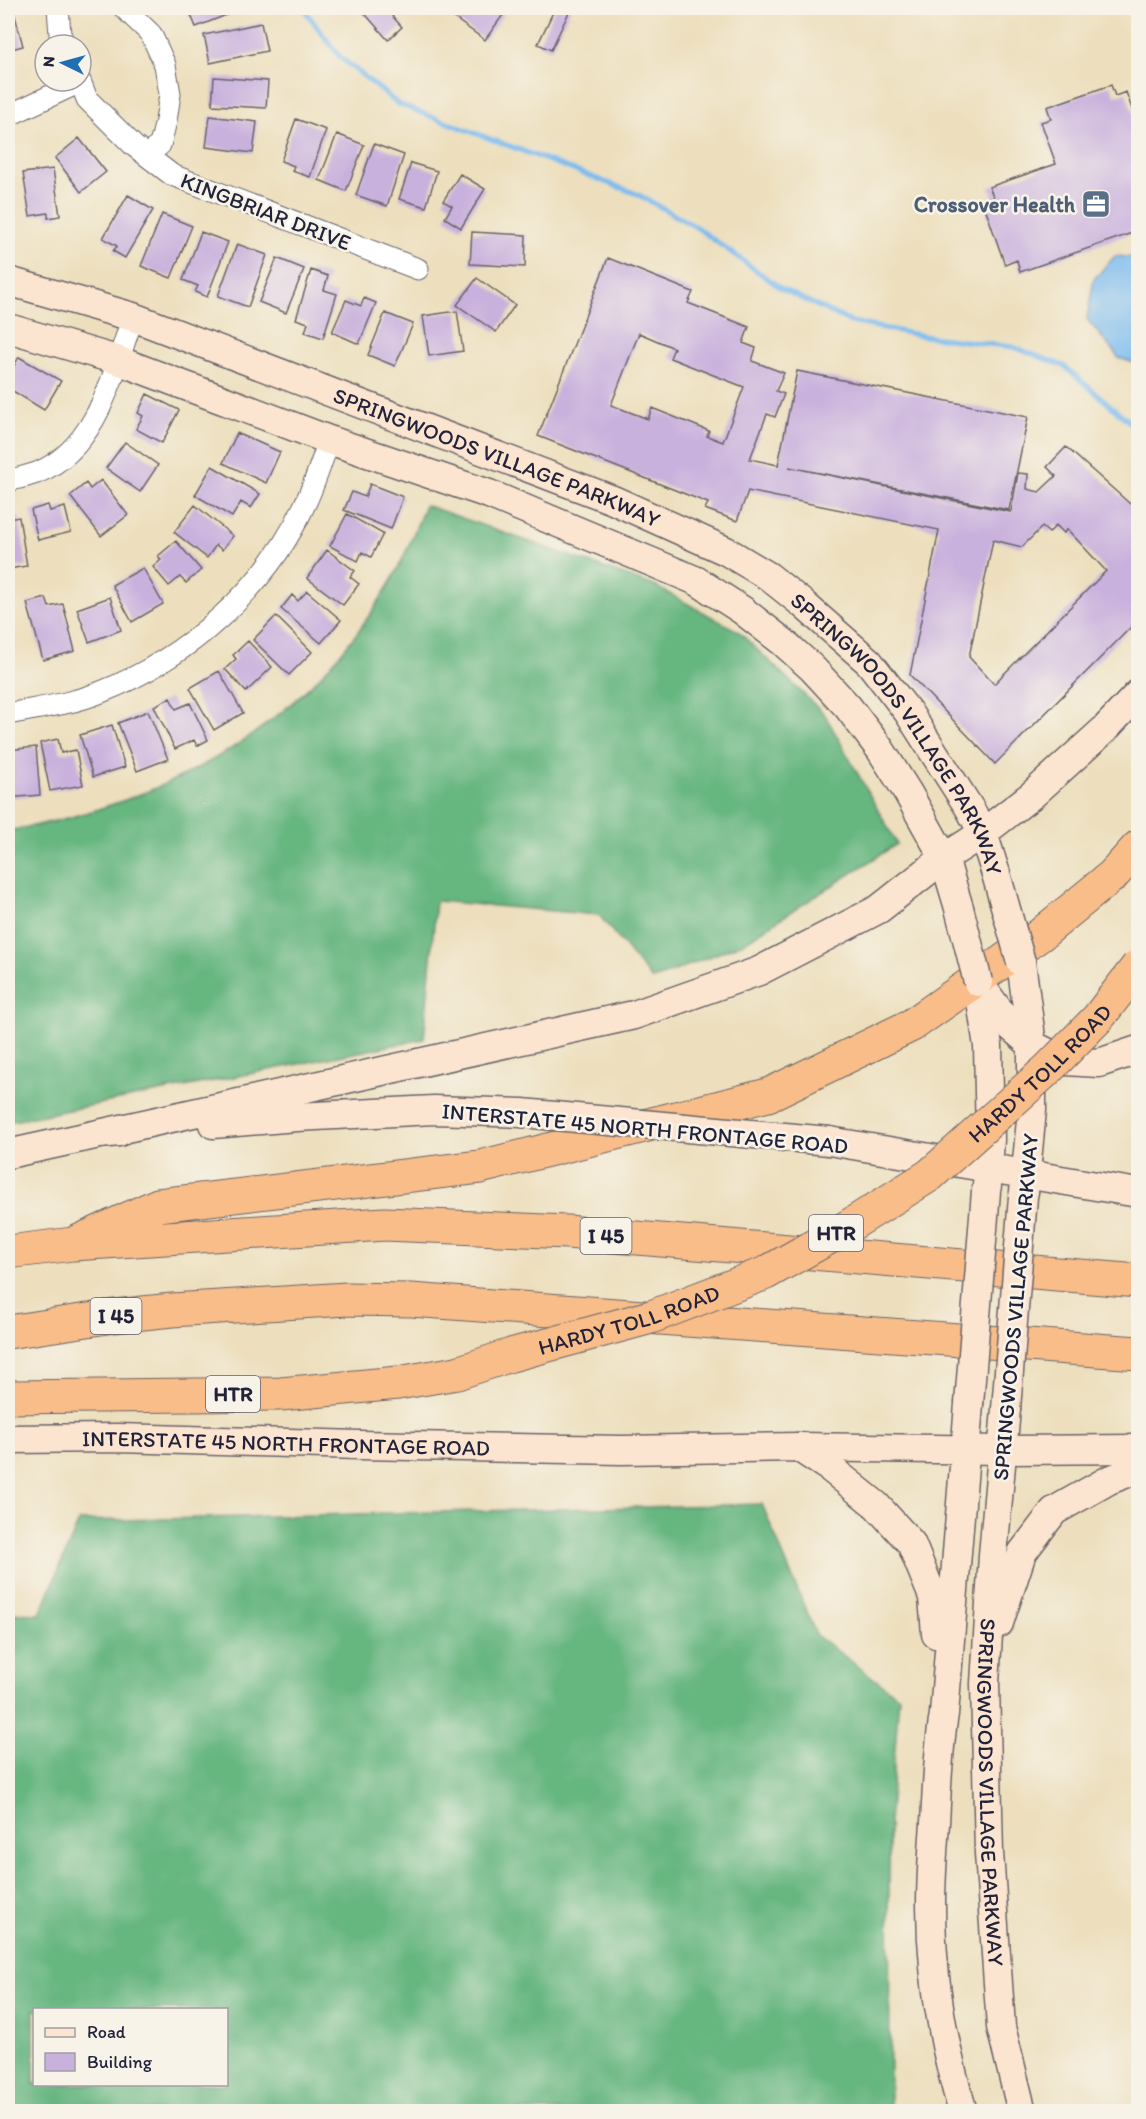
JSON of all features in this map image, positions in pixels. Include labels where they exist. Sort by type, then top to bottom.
[{"type":"highway","points":[[73,1244],[158,1205],[480,1167],[768,1095],[912,1025],[1040,934],[1113,875],[1138,847]]},
{"type":"highway","name":"HARDY TOLL ROAD","points":[[8,1397],[281,1394],[398,1383],[457,1373],[651,1317],[766,1274],[930,1175],[1048,1068],[1098,1018],[1138,966]]},
{"type":"highway","name":"I 45","points":[[8,1252],[73,1244],[385,1224],[567,1232],[1138,1281]]},
{"type":"highway","name":"I 45","points":[[8,1332],[172,1310],[347,1299],[411,1300],[469,1302],[1138,1353]]},
{"type":"main road","name":"SPRINGWOODS VILLAGE PARKWAY","points":[[8,280],[133,317],[238,356],[613,500],[726,551],[768,576],[869,662],[908,712],[970,809],[983,833],[1021,962],[1024,1033],[1032,1110],[986,1662],[989,1853],[1001,2027],[1022,2112]]},
{"type":"main road","name":"SPRINGWOODS VILLAGE PARKWAY","points":[[8,328],[117,360],[329,440],[489,494],[698,581],[742,610],[783,642],[812,668],[848,707],[880,749],[908,793],[944,858],[978,982],[988,1046],[990,1139],[944,1714],[939,1742],[931,1905],[934,1966],[944,2033],[963,2112]]},
{"type":"main road","points":[[489,494],[502,458]]},
{"type":"main road","points":[[742,610],[768,576]]},
{"type":"main road","points":[[99,1134],[634,1014],[759,972],[879,909],[944,858],[983,833],[1032,795],[1104,730],[1138,694]]},
{"type":"main road","points":[[978,982],[1024,1033],[1065,1061],[1099,1063],[1138,1050]]},
{"type":"main road","points":[[1032,1110],[1062,1072],[1085,1062]]},
{"type":"main road","name":"INTERSTATE 45 NORTH FRONTAGE ROAD","points":[[8,1154],[99,1134],[296,1117],[434,1110],[522,1113],[829,1141],[1025,1186],[1138,1194]]},
{"type":"main road","name":"INTERSTATE 45 NORTH FRONTAGE ROAD","points":[[8,1440],[118,1438],[371,1446],[621,1450],[798,1447],[965,1450],[1138,1449]]},
{"type":"main road","points":[[798,1447],[830,1468],[876,1505],[910,1543],[933,1597],[937,1642],[930,1713],[939,1742]]},
{"type":"main road","points":[[986,1662],[1022,1553],[1054,1511],[1109,1480],[1138,1469]]},
{"type":"street","points":[[58,8],[60,33]]},
{"type":"street","points":[[124,8],[151,34],[165,65],[170,94],[160,145],[146,154]]},
{"type":"street","points":[[16,112],[57,93]]},
{"type":"street","name":"KINGBRIAR DRIVE","points":[[85,93],[87,99],[134,146],[172,175],[418,269]]},
{"type":"street","points":[[8,481],[40,471],[70,451],[95,419],[111,382],[133,317]]},
{"type":"street","points":[[8,714],[101,693],[151,668],[211,626],[243,598],[280,548],[305,506],[329,440]]},
{"type":"green space","points":[[425,505],[655,586],[738,631],[825,715],[897,844],[743,943],[652,980],[599,915],[436,901],[424,1039],[8,1122],[8,831],[66,818],[122,801],[175,779],[225,752],[272,720],[315,682],[353,638],[393,578]]},
{"type":"green space","points":[[762,1504],[816,1635],[899,1697],[889,1823],[890,2106],[893,2111],[8,2111],[8,1613],[40,1614],[79,1521]]},
{"type":"water","points":[[1115,256],[1138,258],[1138,364],[1119,358],[1087,319],[1094,279]]},
{"type":"building","points":[[8,8],[13,8],[23,46],[8,50]]},
{"type":"building","points":[[188,8],[244,8],[196,27]]},
{"type":"building","points":[[360,8],[385,8],[402,27],[388,40]]},
{"type":"building","points":[[440,8],[508,8],[485,40]]},
{"type":"building","points":[[555,8],[571,8],[551,50],[538,44]]},
{"type":"building","points":[[261,23],[267,51],[210,63],[204,35]]},
{"type":"building","points":[[214,77],[268,81],[266,108],[212,105]]},
{"type":"building","points":[[1111,85],[1115,96],[1126,92],[1138,126],[1138,231],[1020,272],[1017,260],[1005,265],[983,202],[994,198],[989,187],[1056,164],[1041,122],[1051,119],[1047,107]]},
{"type":"building","points":[[210,116],[257,122],[253,153],[206,147]]},
{"type":"building","points":[[296,119],[326,130],[310,177],[292,171],[294,166],[281,161]]},
{"type":"building","points":[[337,134],[364,145],[346,191],[319,180]]},
{"type":"building","points":[[79,138],[106,172],[81,192],[55,158]]},
{"type":"building","points":[[374,144],[404,155],[387,206],[356,195]]},
{"type":"building","points":[[411,163],[437,171],[426,207],[399,199]]},
{"type":"building","points":[[53,169],[60,216],[48,218],[48,213],[30,216],[23,173]]},
{"type":"building","points":[[460,174],[485,189],[461,228],[445,218],[452,206],[443,201]]},
{"type":"building","points":[[128,195],[153,210],[125,258],[113,251],[117,246],[103,238]]},
{"type":"building","points":[[162,214],[192,226],[171,278],[141,266]]},
{"type":"building","points":[[201,232],[228,242],[207,297],[195,292],[198,286],[183,280]]},
{"type":"building","points":[[472,232],[526,235],[525,267],[470,264]]},
{"type":"building","points":[[237,244],[267,255],[248,307],[218,296]]},
{"type":"building","points":[[277,258],[304,269],[286,313],[259,302]]},
{"type":"building","points":[[608,258],[693,292],[688,303],[749,327],[743,343],[756,348],[752,361],[784,373],[776,391],[784,394],[775,417],[767,414],[750,459],[778,465],[797,371],[1028,417],[1009,510],[789,467],[1011,512],[1018,473],[1028,474],[1027,489],[1039,492],[1056,476],[1047,467],[1066,447],[1138,511],[1138,620],[995,764],[910,675],[939,530],[748,491],[737,521],[705,509],[708,503],[538,436]],"holes":[[[639,333],[674,348],[670,358],[744,387],[723,442],[707,436],[709,431],[652,408],[648,419],[611,405]],[[1056,525],[1064,533],[1067,529],[1106,571],[994,684],[969,657],[993,540],[1022,547],[1042,527],[1049,533]]]},
{"type":"building","points":[[311,270],[328,276],[324,290],[337,294],[323,338],[305,332],[308,323],[296,319]]},
{"type":"building","points":[[477,278],[515,305],[496,332],[457,305]]},
{"type":"building","points":[[364,298],[376,303],[359,344],[332,332],[346,300],[361,306]]},
{"type":"building","points":[[457,311],[463,351],[429,356],[423,316]]},
{"type":"building","points":[[385,313],[413,324],[395,366],[368,355]]},
{"type":"building","points":[[19,357],[61,381],[44,410],[8,388],[8,377]]},
{"type":"building","points":[[147,394],[179,410],[162,443],[136,429],[143,416],[138,413]]},
{"type":"building","points":[[237,433],[280,452],[266,483],[223,463]]},
{"type":"building","points":[[125,442],[158,465],[140,492],[106,468]]},
{"type":"building","points":[[212,466],[260,494],[251,508],[241,502],[232,517],[195,495]]},
{"type":"building","points":[[101,480],[128,515],[101,536],[70,496],[86,483],[90,489]]},
{"type":"building","points":[[370,484],[403,497],[391,529],[344,510],[352,492],[365,497]]},
{"type":"building","points":[[48,505],[50,511],[65,507],[71,532],[38,540],[31,510]]},
{"type":"building","points":[[195,505],[233,536],[222,550],[216,545],[207,558],[174,532]]},
{"type":"building","points":[[347,514],[383,534],[371,557],[362,552],[358,561],[330,546]]},
{"type":"building","points":[[19,517],[27,566],[8,569],[8,519]]},
{"type":"building","points":[[176,541],[201,570],[186,583],[180,577],[169,586],[153,567],[161,560],[158,556]]},
{"type":"building","points":[[327,550],[355,571],[350,577],[359,584],[343,605],[307,578]]},
{"type":"building","points":[[143,568],[163,604],[132,622],[112,585]]},
{"type":"building","points":[[307,591],[341,620],[321,643],[281,609],[292,595],[298,601]]},
{"type":"building","points":[[110,597],[121,630],[89,642],[77,609]]},
{"type":"building","points":[[46,598],[49,607],[63,604],[75,651],[43,660],[27,603]]},
{"type":"building","points":[[276,616],[312,652],[289,675],[253,640]]},
{"type":"building","points":[[248,641],[272,667],[246,692],[225,669],[236,659],[233,655]]},
{"type":"building","points":[[219,671],[243,713],[214,730],[190,688]]},
{"type":"building","points":[[170,698],[176,709],[190,703],[208,740],[197,746],[194,740],[175,749],[154,706]]},
{"type":"building","points":[[148,711],[168,759],[137,771],[118,723]]},
{"type":"building","points":[[112,725],[125,767],[93,777],[80,735]]},
{"type":"building","points":[[58,739],[61,753],[76,750],[83,785],[50,791],[40,743]]},
{"type":"building","points":[[36,747],[40,795],[8,798],[8,750]]},
{"type":"waterway","points":[[303,8],[340,57],[398,104],[637,194],[696,227],[782,289],[851,322],[924,336],[1013,347],[1064,366],[1138,429]]},
{"type":"place","name":"Crossover Health","points":[[1096,204]]}]
